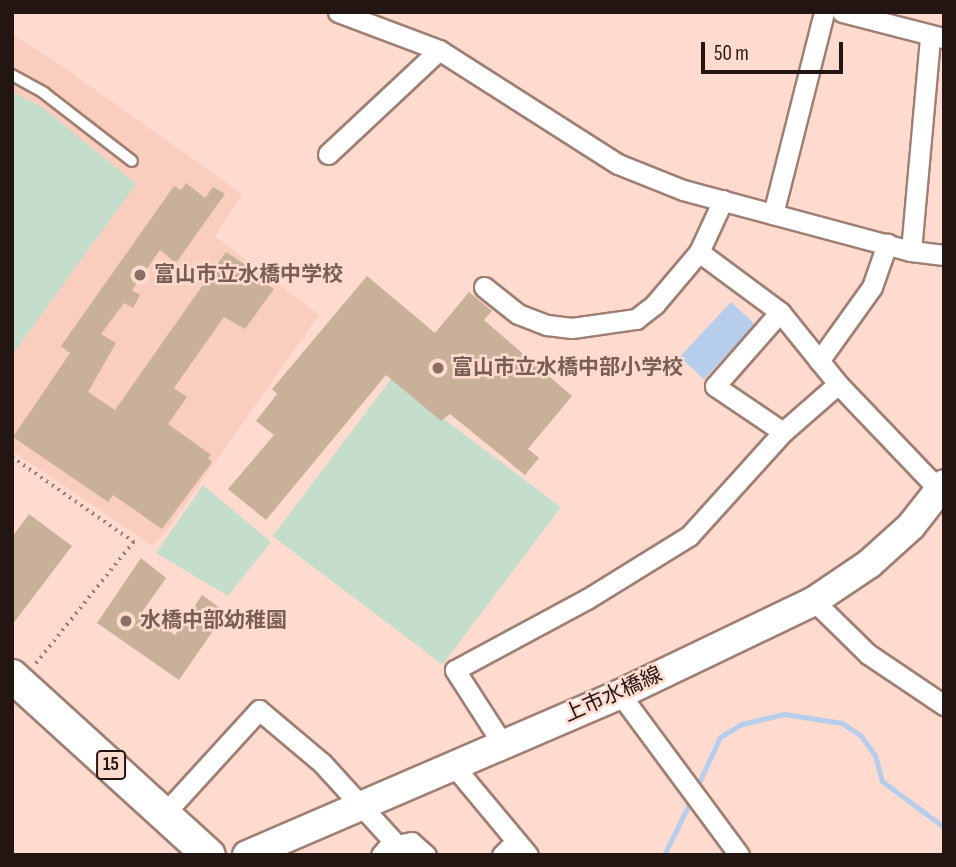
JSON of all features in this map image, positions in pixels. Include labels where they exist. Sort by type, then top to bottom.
[{"type":"main road","name":"上市水橋線","points":[[247,855],[620,694],[814,601],[869,564],[911,526],[942,490]]},
{"type":"main road","name":"15","points":[[16,679],[209,855]]},
{"type":"street","points":[[338,12],[439,50],[618,164],[683,190],[911,251],[944,254]]},
{"type":"street","points":[[773,214],[824,12]]},
{"type":"street","points":[[842,12],[937,37],[911,251]]},
{"type":"street","points":[[328,154],[439,50]]},
{"type":"street","points":[[484,287],[518,314],[547,325],[572,328],[636,319],[654,304],[699,251],[723,200]]},
{"type":"street","points":[[819,361],[872,287],[887,244]]},
{"type":"street","points":[[699,251],[780,312],[838,384],[942,490]]},
{"type":"street","points":[[780,312],[715,386],[783,432]]},
{"type":"street","points":[[502,743],[455,670],[587,599],[689,536],[783,432],[838,384]]},
{"type":"street","points":[[814,601],[868,654],[944,705]]},
{"type":"street","points":[[620,694],[739,855]]},
{"type":"street","points":[[164,814],[258,710],[322,763],[363,807],[389,850],[411,842],[426,855]]},
{"type":"street","points":[[453,765],[522,848],[502,855]]},
{"type":"lane","points":[[12,75],[44,93],[132,161]]},
{"type":"path","points":[[12,457],[134,542],[16,679]]},
{"type":"shaded area","name":"富山市立水橋中学校","points":[[12,35],[53,60],[242,194],[215,236],[319,315],[165,533],[152,545],[12,451]]},
{"type":"green space","points":[[12,92],[42,107],[136,184],[12,355]]},
{"type":"green space","points":[[391,379],[561,507],[443,665],[272,536]]},
{"type":"green space","points":[[203,485],[271,542],[228,596],[156,553]]},
{"type":"water","points":[[731,302],[755,325],[704,379],[680,357]]},
{"type":"building","points":[[186,183],[205,198],[213,187],[225,194],[176,263],[160,250],[132,290],[140,295],[133,308],[124,303],[101,334],[116,343],[88,392],[115,410],[226,252],[256,272],[253,275],[274,289],[245,329],[224,317],[174,388],[187,397],[168,424],[211,455],[208,458],[212,462],[162,529],[113,495],[108,502],[13,437],[70,353],[61,346],[174,186],[181,190]]},
{"type":"building","points":[[367,276],[435,333],[469,292],[492,311],[484,320],[572,396],[528,449],[539,458],[525,475],[450,414],[441,421],[386,375],[266,520],[228,489],[274,435],[256,421],[277,394],[272,389]]},
{"type":"building","points":[[29,514],[72,546],[12,625],[12,537]]},
{"type":"building","points":[[141,558],[166,578],[142,612],[175,635],[202,595],[226,612],[179,680],[97,623]]},
{"type":"waterway","points":[[696,789],[720,737],[742,724],[784,714],[842,723],[861,736],[875,755],[882,781],[944,827]]},
{"type":"waterway","points":[[664,855],[692,798]]},
{"type":"place","name":"富山市立水橋中学校","points":[[140,275]]},
{"type":"place","name":"富山市立水橋中部小学校","points":[[438,368]]},
{"type":"place","name":"水橋中部幼稚園","points":[[126,621]]}]
